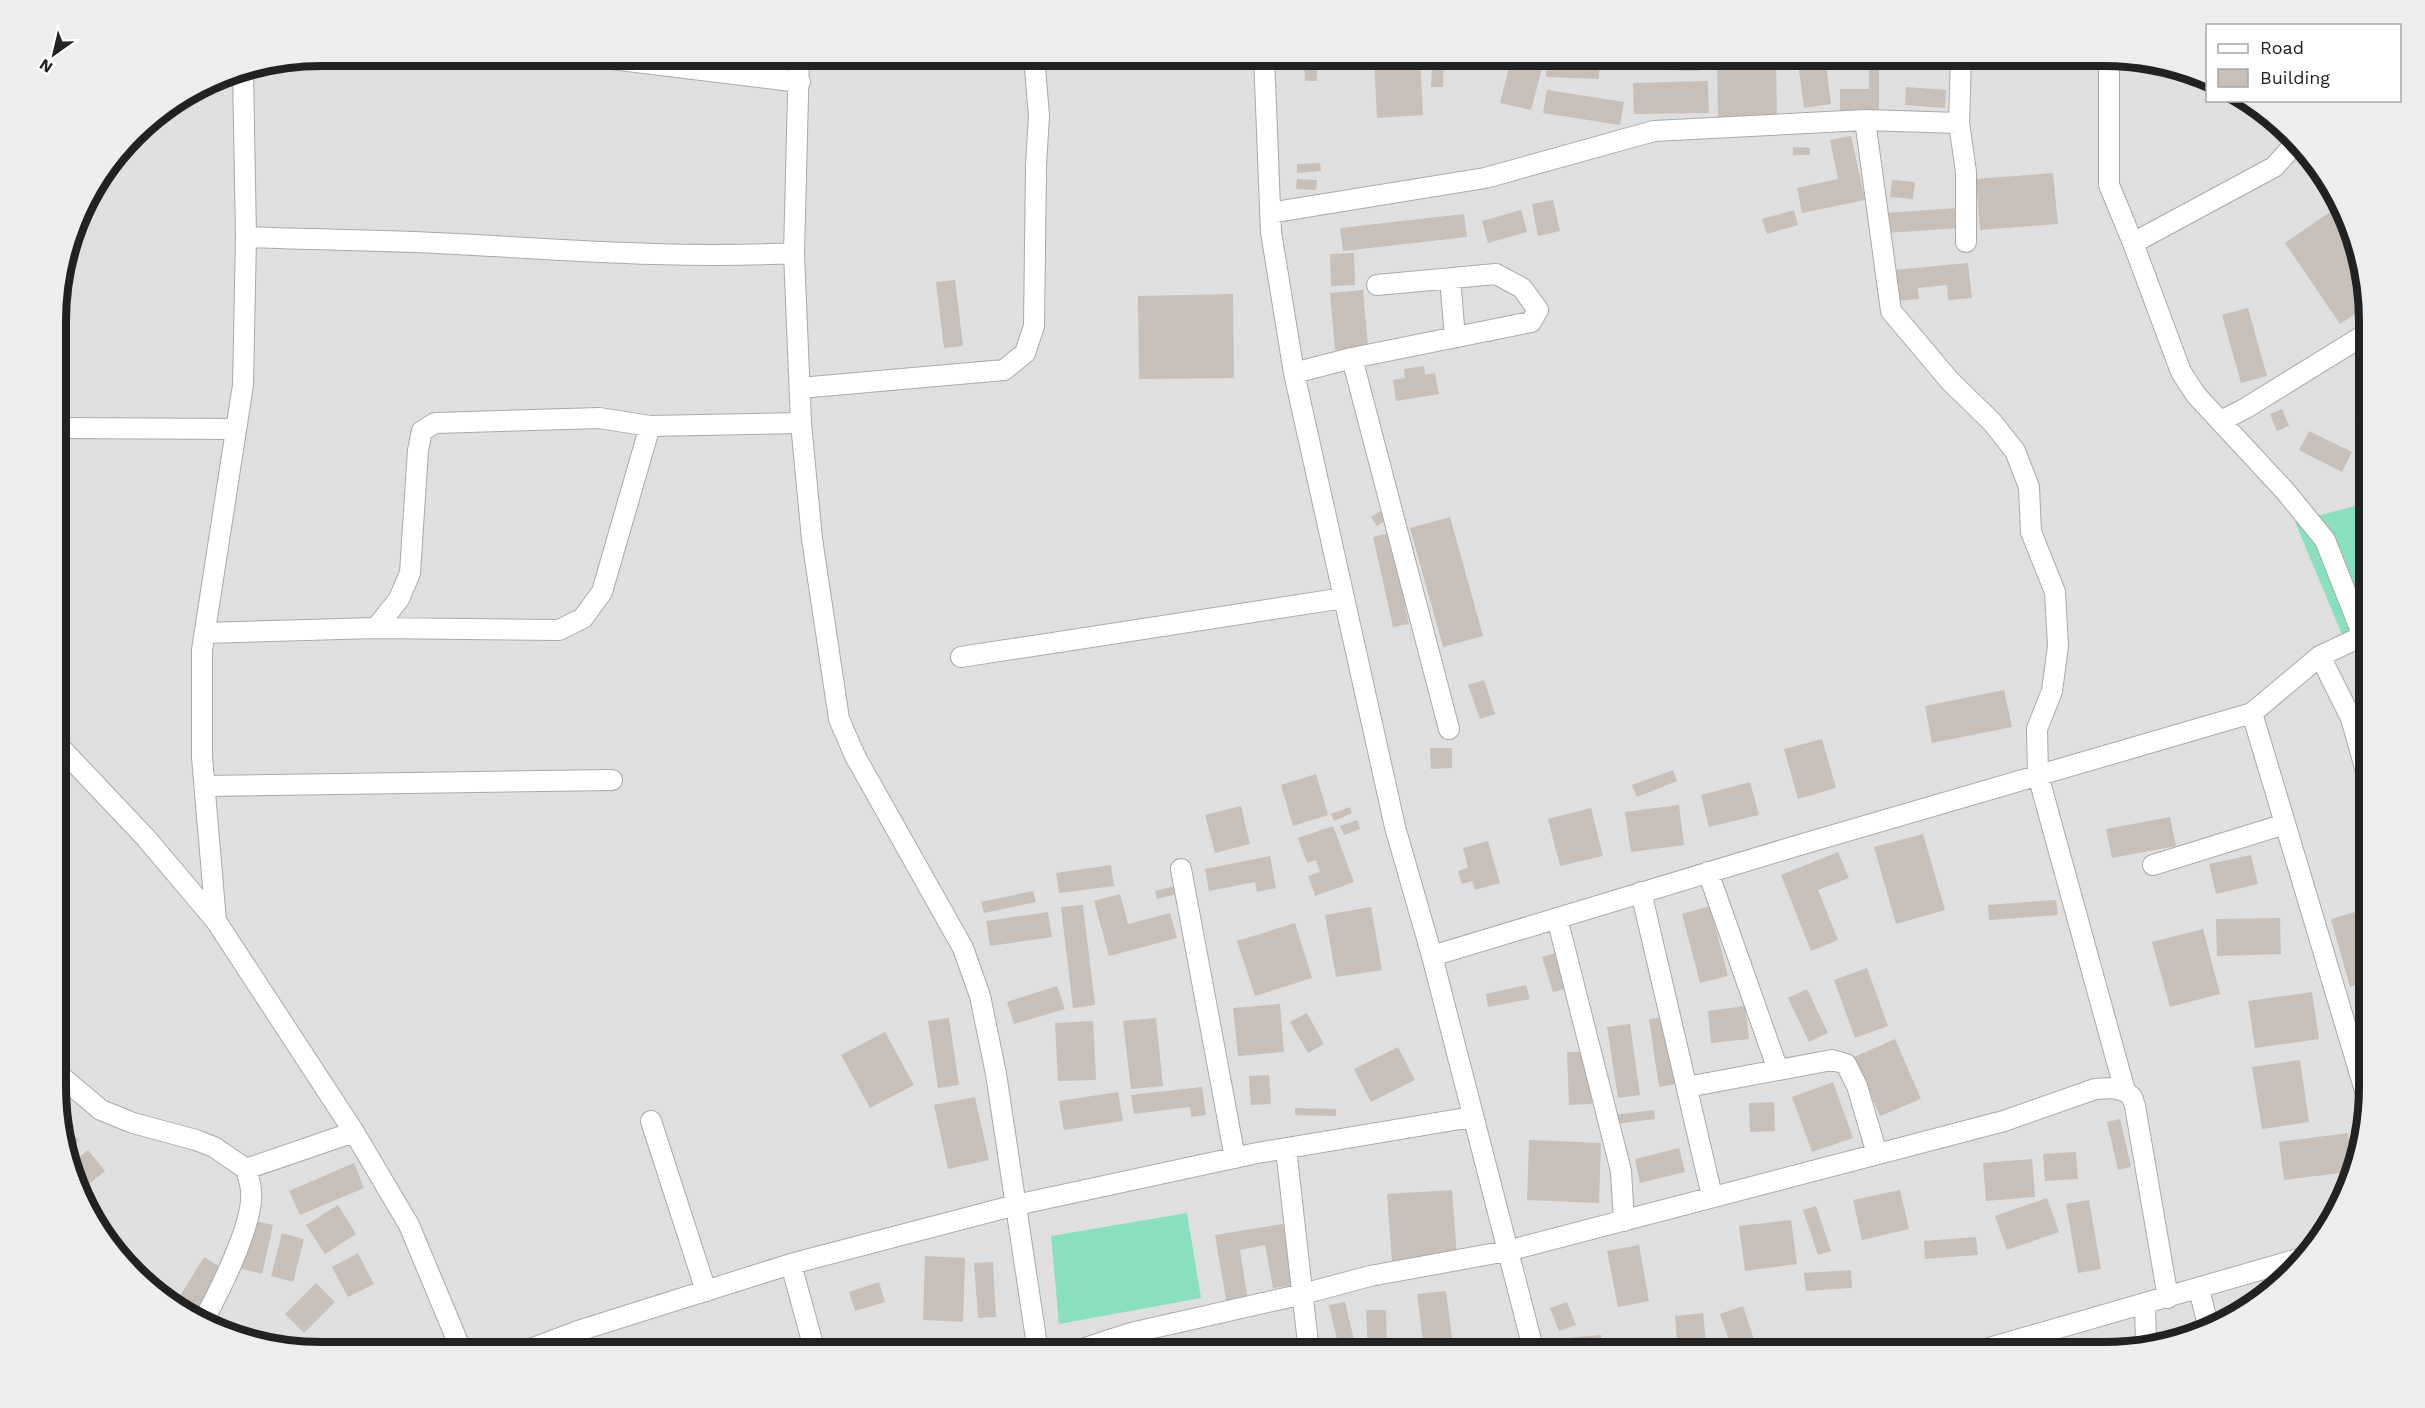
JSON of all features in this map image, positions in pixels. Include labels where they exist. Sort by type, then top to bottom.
[{"type":"street","points":[[669,66],[800,82]]},
{"type":"street","points":[[799,66],[794,253],[801,423],[812,539],[839,719],[855,756],[963,948],[989,1032],[1037,1342]]},
{"type":"street","points":[[800,388],[1004,370],[1025,353],[1034,326],[1035,166],[1039,116],[1035,66]]},
{"type":"street","points":[[1264,66],[1270,213],[1294,373],[1395,827],[1432,956],[1531,1342]]},
{"type":"street","points":[[1961,66],[1959,123],[1966,172],[1966,242]]},
{"type":"street","points":[[2109,66],[2109,185],[2181,372],[2196,395],[2286,492],[2325,540],[2359,618]]},
{"type":"street","points":[[216,921],[207,786],[202,757],[204,633],[243,385],[246,237],[243,79]]},
{"type":"street","points":[[1270,213],[1485,178],[1654,131],[1865,120],[1959,123]]},
{"type":"street","points":[[1865,120],[1891,310],[1950,381],[1992,422],[2015,451],[2029,487],[2031,532],[2055,592],[2058,646],[2052,691],[2037,729],[2038,775],[2125,1091]]},
{"type":"street","points":[[2133,243],[2274,167],[2291,148]]},
{"type":"street","points":[[246,237],[453,244],[624,254],[740,256],[794,253]]},
{"type":"street","points":[[1294,373],[1352,358],[1531,322],[1538,310],[1522,288],[1496,274],[1377,285]]},
{"type":"street","points":[[1450,279],[1455,337]]},
{"type":"street","points":[[2221,421],[2257,402],[2359,338]]},
{"type":"street","points":[[1352,358],[1449,729]]},
{"type":"street","points":[[376,628],[399,598],[410,573],[418,450],[422,431],[435,423],[599,418],[650,426],[801,423]]},
{"type":"street","points":[[204,633],[376,628],[559,630],[583,618],[602,592],[650,426]]},
{"type":"street","points":[[66,428],[237,429]]},
{"type":"street","points":[[961,657],[1344,598]]},
{"type":"street","points":[[1432,956],[1708,872],[2252,713],[2320,656],[2359,637]]},
{"type":"street","points":[[2320,656],[2351,718],[2359,746]]},
{"type":"street","points":[[2252,713],[2359,1071]]},
{"type":"street","points":[[66,754],[138,830],[216,921],[354,1132],[409,1225],[458,1342]]},
{"type":"street","points":[[207,786],[612,780]]},
{"type":"street","points":[[2153,865],[2285,824]]},
{"type":"street","points":[[1181,869],[1235,1158]]},
{"type":"street","points":[[1708,872],[1778,1070]]},
{"type":"street","points":[[1641,892],[1712,1196]]},
{"type":"street","points":[[1557,918],[1621,1171],[1624,1221]]},
{"type":"street","points":[[1687,1087],[1832,1060],[1846,1064],[1857,1086],[1877,1154]]},
{"type":"street","points":[[66,1081],[101,1110],[133,1123],[214,1147],[246,1169],[252,1194],[244,1228],[225,1281],[206,1315]]},
{"type":"street","points":[[1104,1342],[1131,1333],[1303,1294],[1370,1276],[1507,1251],[2004,1121],[2095,1089],[2112,1088],[2125,1091],[2132,1097],[2135,1106],[2169,1298]]},
{"type":"street","points":[[549,1342],[791,1264],[1016,1205],[1235,1158],[1472,1117]]},
{"type":"street","points":[[651,1121],[706,1291]]},
{"type":"street","points":[[246,1169],[354,1132]]},
{"type":"street","points":[[1286,1149],[1308,1342]]},
{"type":"street","points":[[2010,1342],[2289,1262]]},
{"type":"street","points":[[791,1264],[812,1342]]},
{"type":"street","points":[[2199,1289],[2207,1320]]},
{"type":"street","points":[[2145,1304],[2146,1338]]},
{"type":"shaded area","points":[[321,66],[2104,66],[2137,68],[2170,75],[2206,87],[2206,102],[2234,102],[2272,129],[2296,153],[2316,179],[2340,224],[2357,288],[2359,321],[2359,1087],[2354,1137],[2333,1200],[2316,1229],[2296,1255],[2272,1279],[2246,1299],[2217,1316],[2170,1333],[2137,1340],[2104,1342],[321,1342],[271,1337],[208,1316],[179,1299],[153,1279],[129,1255],[109,1229],[85,1184],[68,1120],[66,1087],[66,321],[68,288],[75,255],[92,208],[109,179],[129,153],[153,129],[179,109],[208,92],[255,75],[288,68]]},
{"type":"green space","points":[[2359,505],[2359,631],[2343,637],[2295,522]]},
{"type":"green space","points":[[1187,1213],[1201,1298],[1059,1324],[1051,1236]]},
{"type":"building","points":[[1304,66],[1317,66],[1317,81],[1305,81]]},
{"type":"building","points":[[1374,66],[1420,66],[1423,115],[1377,118]]},
{"type":"building","points":[[1444,66],[1443,87],[1431,87],[1432,67]]},
{"type":"building","points":[[1509,66],[1542,68],[1531,110],[1500,103]]},
{"type":"building","points":[[1546,66],[1600,66],[1599,79],[1546,77]]},
{"type":"building","points":[[1623,66],[1699,66],[1699,71],[1623,69]]},
{"type":"building","points":[[1717,66],[1776,66],[1777,120],[1718,121]]},
{"type":"building","points":[[1798,66],[1826,66],[1831,104],[1804,108]]},
{"type":"building","points":[[1869,66],[1879,66],[1879,111],[1840,111],[1840,89],[1869,89]]},
{"type":"building","points":[[1708,81],[1709,113],[1634,114],[1633,83]]},
{"type":"building","points":[[1906,87],[1946,90],[1945,108],[1905,105]]},
{"type":"building","points":[[1547,90],[1624,102],[1620,125],[1543,113]]},
{"type":"building","points":[[1851,136],[1865,200],[1802,213],[1797,188],[1838,179],[1830,140]]},
{"type":"building","points":[[1793,147],[1810,148],[1810,155],[1793,155]]},
{"type":"building","points":[[1320,163],[1321,171],[1297,173],[1297,164]]},
{"type":"building","points":[[2053,173],[2058,224],[1980,230],[1976,179]]},
{"type":"building","points":[[1297,179],[1317,180],[1316,190],[1296,189]]},
{"type":"building","points":[[1892,180],[1915,182],[1913,199],[1890,197]]},
{"type":"building","points":[[1553,200],[1560,231],[1538,236],[1532,204]]},
{"type":"building","points":[[1959,208],[1961,228],[1885,233],[1883,213]]},
{"type":"building","points":[[2334,209],[2354,271],[2358,312],[2340,324],[2285,243]]},
{"type":"building","points":[[1521,210],[1527,232],[1488,243],[1482,221]]},
{"type":"building","points":[[1794,210],[1798,225],[1767,234],[1762,219]]},
{"type":"building","points":[[1464,214],[1467,237],[1343,251],[1340,228]]},
{"type":"building","points":[[1354,253],[1355,285],[1331,286],[1330,254]]},
{"type":"building","points":[[1968,263],[1972,298],[1948,300],[1947,285],[1918,288],[1919,299],[1896,301],[1893,270]]},
{"type":"building","points":[[955,280],[963,346],[944,348],[936,282]]},
{"type":"building","points":[[1363,290],[1368,347],[1335,350],[1330,293]]},
{"type":"building","points":[[1233,294],[1234,378],[1139,379],[1138,296]]},
{"type":"building","points":[[2248,308],[2267,376],[2241,383],[2222,315]]},
{"type":"building","points":[[1424,366],[1425,375],[1435,373],[1439,394],[1396,401],[1393,380],[1405,378],[1404,369]]},
{"type":"building","points":[[2282,409],[2289,426],[2277,431],[2270,414]]},
{"type":"building","points":[[2359,419],[2359,430],[2354,422]]},
{"type":"building","points":[[2309,431],[2352,452],[2342,472],[2299,450]]},
{"type":"building","points":[[1385,508],[1390,517],[1377,526],[1371,517]]},
{"type":"building","points":[[1450,517],[1483,636],[1443,647],[1410,528]]},
{"type":"building","points":[[1389,533],[1409,624],[1393,627],[1373,537]]},
{"type":"building","points":[[1484,680],[1495,714],[1480,719],[1468,685]]},
{"type":"building","points":[[2004,690],[2012,727],[1932,743],[1925,706]]},
{"type":"building","points":[[1822,739],[1836,788],[1798,799],[1784,749]]},
{"type":"building","points":[[1430,748],[1452,748],[1452,768],[1431,769]]},
{"type":"building","points":[[1673,770],[1677,781],[1637,797],[1632,785]]},
{"type":"building","points":[[1316,774],[1328,815],[1293,826],[1281,785]]},
{"type":"building","points":[[1750,782],[1759,815],[1709,827],[1701,795]]},
{"type":"building","points":[[1679,805],[1684,845],[1631,852],[1625,812]]},
{"type":"building","points":[[1241,806],[1250,844],[1215,853],[1205,815]]},
{"type":"building","points":[[1350,807],[1352,813],[1334,821],[1331,814]]},
{"type":"building","points":[[1591,808],[1603,856],[1560,866],[1548,819]]},
{"type":"building","points":[[2170,817],[2176,846],[2112,858],[2106,829]]},
{"type":"building","points":[[1357,820],[1360,829],[1344,835],[1340,826]]},
{"type":"building","points":[[1333,826],[1354,882],[1315,896],[1308,876],[1320,872],[1316,860],[1307,863],[1298,838]]},
{"type":"building","points":[[1923,834],[1945,910],[1896,924],[1874,847]]},
{"type":"building","points":[[1488,841],[1500,883],[1475,890],[1472,881],[1462,884],[1458,871],[1468,868],[1463,848]]},
{"type":"building","points":[[1838,852],[1849,878],[1818,890],[1838,940],[1811,951],[1781,875]]},
{"type":"building","points":[[2251,855],[2258,884],[2216,894],[2209,864]]},
{"type":"building","points":[[1270,856],[1276,888],[1257,892],[1255,882],[1209,891],[1205,869]]},
{"type":"building","points":[[1111,865],[1114,886],[1059,893],[1056,873]]},
{"type":"building","points":[[1175,886],[1177,894],[1157,899],[1155,891]]},
{"type":"building","points":[[1033,891],[1036,902],[984,913],[981,902]]},
{"type":"building","points":[[1120,894],[1128,924],[1170,913],[1177,938],[1109,956],[1094,901]]},
{"type":"building","points":[[2056,900],[2058,915],[1989,920],[1988,905]]},
{"type":"building","points":[[1083,905],[1095,1005],[1073,1008],[1061,907]]},
{"type":"building","points":[[1710,906],[1728,976],[1700,983],[1682,914]]},
{"type":"building","points":[[1371,907],[1382,970],[1336,977],[1325,915]]},
{"type":"building","points":[[2359,911],[2359,985],[2350,987],[2331,919]]},
{"type":"building","points":[[1048,912],[1052,937],[990,946],[986,921]]},
{"type":"building","points":[[2280,918],[2281,954],[2217,956],[2216,919]]},
{"type":"building","points":[[1295,923],[1312,978],[1255,996],[1237,941]]},
{"type":"building","points":[[2203,929],[2220,994],[2170,1007],[2152,942]]},
{"type":"building","points":[[1561,951],[1572,987],[1553,992],[1542,957]]},
{"type":"building","points":[[1867,968],[1888,1026],[1855,1038],[1834,980]]},
{"type":"building","points":[[1526,985],[1530,999],[1488,1007],[1486,994]]},
{"type":"building","points":[[1057,986],[1065,1009],[1014,1024],[1007,1002]]},
{"type":"building","points":[[1807,989],[1828,1033],[1809,1042],[1788,998]]},
{"type":"building","points":[[2312,992],[2319,1039],[2255,1048],[2248,1001]]},
{"type":"building","points":[[1280,1004],[1284,1052],[1238,1056],[1233,1008]]},
{"type":"building","points":[[1745,1006],[1749,1039],[1711,1043],[1708,1011]]},
{"type":"building","points":[[1307,1013],[1324,1044],[1308,1053],[1290,1022]]},
{"type":"building","points":[[1666,1017],[1676,1084],[1659,1087],[1649,1019]]},
{"type":"building","points":[[949,1018],[959,1085],[938,1088],[928,1021]]},
{"type":"building","points":[[1156,1018],[1163,1086],[1131,1089],[1123,1021]]},
{"type":"building","points":[[1093,1021],[1096,1080],[1058,1081],[1055,1023]]},
{"type":"building","points":[[1630,1024],[1640,1095],[1618,1098],[1607,1027]]},
{"type":"building","points":[[885,1032],[914,1085],[870,1108],[841,1055]]},
{"type":"building","points":[[1895,1039],[1921,1099],[1880,1116],[1854,1057]]},
{"type":"building","points":[[1398,1047],[1415,1080],[1371,1102],[1354,1069]]},
{"type":"building","points":[[1567,1052],[1590,1052],[1592,1104],[1569,1105]]},
{"type":"building","points":[[2300,1060],[2309,1122],[2262,1129],[2252,1067]]},
{"type":"building","points":[[1269,1075],[1271,1104],[1251,1105],[1249,1076]]},
{"type":"building","points":[[1833,1082],[1853,1138],[1812,1152],[1792,1097]]},
{"type":"building","points":[[1202,1087],[1206,1115],[1191,1117],[1190,1107],[1134,1114],[1131,1095]]},
{"type":"building","points":[[1118,1092],[1123,1121],[1064,1130],[1059,1101]]},
{"type":"building","points":[[975,1097],[989,1160],[948,1169],[934,1105]]},
{"type":"building","points":[[1774,1102],[1775,1131],[1750,1132],[1749,1103]]},
{"type":"building","points":[[1295,1108],[1336,1109],[1336,1116],[1295,1115]]},
{"type":"building","points":[[1654,1110],[1655,1119],[1615,1124],[1614,1115]]},
{"type":"building","points":[[2120,1119],[2131,1167],[2118,1170],[2107,1122]]},
{"type":"building","points":[[70,1132],[79,1140],[73,1146]]},
{"type":"building","points":[[2348,1133],[2351,1151],[2344,1173],[2284,1180],[2279,1142]]},
{"type":"building","points":[[1529,1140],[1601,1143],[1599,1203],[1527,1200]]},
{"type":"building","points":[[1679,1148],[1685,1172],[1640,1183],[1635,1159]]},
{"type":"building","points":[[88,1150],[105,1171],[86,1186],[77,1159]]},
{"type":"building","points":[[2076,1152],[2078,1179],[2045,1181],[2043,1154]]},
{"type":"building","points":[[2032,1159],[2035,1197],[1986,1201],[1983,1163]]},
{"type":"building","points":[[354,1163],[364,1188],[300,1215],[289,1191]]},
{"type":"building","points":[[1452,1190],[1457,1258],[1392,1262],[1387,1194]]},
{"type":"building","points":[[1900,1190],[1909,1229],[1862,1240],[1853,1200]]},
{"type":"building","points":[[2047,1198],[2059,1232],[2007,1250],[1995,1216]]},
{"type":"building","points":[[2089,1200],[2101,1269],[2078,1273],[2066,1204]]},
{"type":"building","points":[[338,1205],[356,1234],[325,1254],[306,1225]]},
{"type":"building","points":[[1816,1206],[1831,1251],[1818,1255],[1803,1210]]},
{"type":"building","points":[[250,1220],[273,1225],[262,1274],[239,1268]]},
{"type":"building","points":[[1791,1220],[1797,1264],[1745,1271],[1739,1226]]},
{"type":"building","points":[[1283,1224],[1294,1285],[1273,1288],[1265,1245],[1240,1250],[1248,1301],[1227,1305],[1215,1235]]},
{"type":"building","points":[[282,1233],[304,1239],[293,1282],[271,1276]]},
{"type":"building","points":[[1976,1237],[1978,1255],[1925,1259],[1924,1241]]},
{"type":"building","points":[[1639,1245],[1649,1301],[1618,1307],[1607,1251]]},
{"type":"building","points":[[358,1253],[374,1284],[348,1297],[332,1267]]},
{"type":"building","points":[[925,1256],[965,1258],[963,1322],[923,1320]]},
{"type":"building","points":[[204,1257],[222,1268],[196,1309],[178,1299]]},
{"type":"building","points":[[993,1262],[996,1317],[978,1318],[974,1263]]},
{"type":"building","points":[[1851,1270],[1852,1288],[1806,1291],[1804,1273]]},
{"type":"building","points":[[879,1282],[885,1302],[855,1311],[849,1292]]},
{"type":"building","points":[[316,1283],[335,1302],[304,1333],[285,1314]]},
{"type":"building","points":[[1446,1291],[1452,1342],[1423,1342],[1417,1294]]},
{"type":"building","points":[[1345,1302],[1355,1342],[1338,1342],[1329,1305]]},
{"type":"building","points":[[1567,1302],[1576,1325],[1559,1331],[1550,1308]]},
{"type":"building","points":[[1743,1306],[1755,1342],[1730,1342],[1720,1314]]},
{"type":"building","points":[[1366,1310],[1386,1310],[1387,1342],[1368,1342]]},
{"type":"building","points":[[1703,1313],[1706,1342],[1677,1342],[1675,1316]]},
{"type":"building","points":[[1601,1335],[1602,1342],[1566,1342],[1566,1338]]}]
